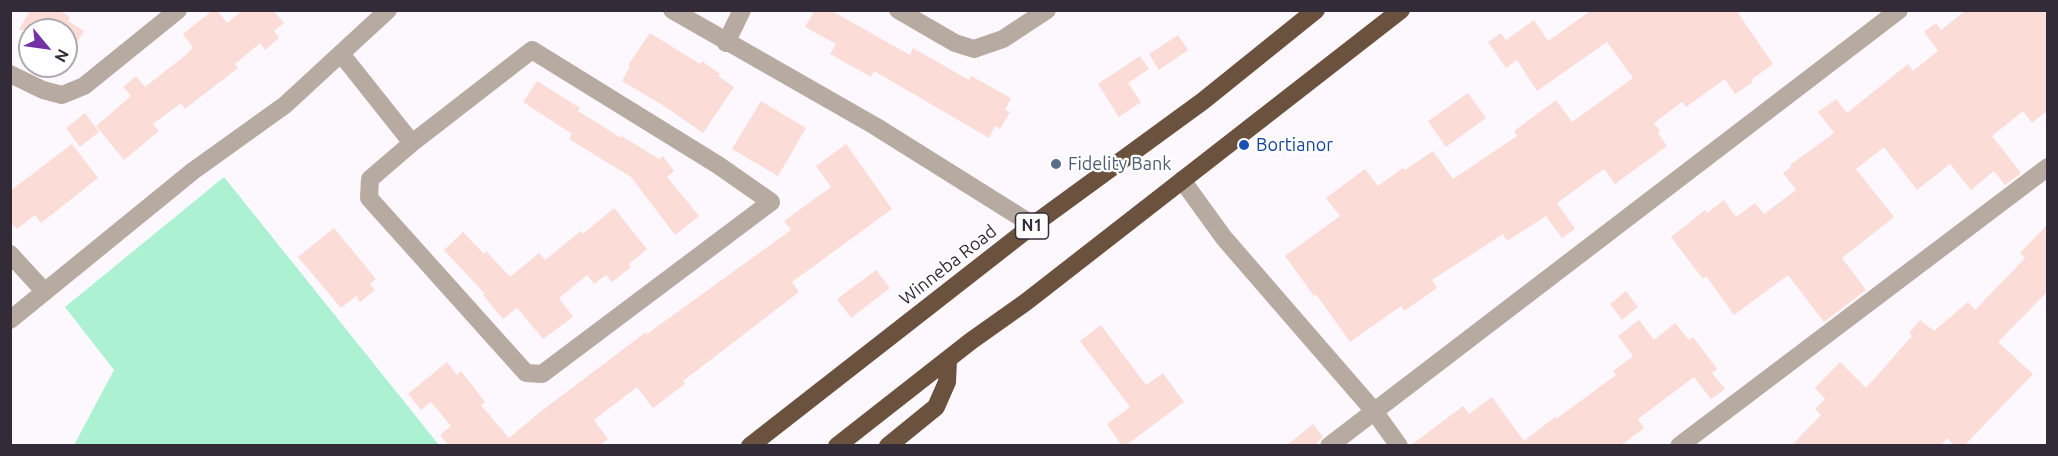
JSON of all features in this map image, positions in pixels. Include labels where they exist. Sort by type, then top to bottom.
[{"type":"highway","name":"Winneba Road","points":[[750,446],[1034,225],[1203,101],[1316,10]]},
{"type":"highway","points":[[837,446],[1401,10]]},
{"type":"highway","points":[[888,446],[936,407],[947,382],[948,360]]},
{"type":"street","points":[[10,74],[43,90],[62,95],[84,86],[178,10]]},
{"type":"street","points":[[10,320],[193,171],[285,105],[342,55],[388,10]]},
{"type":"street","points":[[672,10],[726,43],[875,126],[1034,225]]},
{"type":"street","points":[[726,43],[742,10]]},
{"type":"street","points":[[898,10],[955,43],[974,49],[1004,39],[1047,10]]},
{"type":"street","points":[[1329,446],[1899,10]]},
{"type":"street","points":[[532,50],[718,165],[771,202],[542,374],[525,373],[369,198],[370,179],[412,143],[532,50]]},
{"type":"street","points":[[342,55],[412,143]]},
{"type":"street","points":[[1679,446],[2048,167]]},
{"type":"street","points":[[1182,180],[1224,238],[1374,411],[1400,446]]},
{"type":"street","points":[[10,255],[45,292]]},
{"type":"green space","points":[[224,177],[439,445],[74,445],[114,370],[65,307]]},
{"type":"building","points":[[30,10],[58,10],[70,17],[70,18],[26,18]]},
{"type":"building","points":[[213,10],[217,10],[227,23],[243,10],[273,10],[284,23],[274,31],[279,38],[265,50],[260,43],[235,64],[238,68],[185,109],[181,103],[153,124],[159,131],[124,160],[96,126],[131,96],[123,87],[136,76],[145,87],[187,54],[193,47],[183,34]]},
{"type":"building","points":[[815,10],[830,10],[910,55],[913,48],[969,80],[971,76],[1011,98],[1005,110],[1010,112],[1000,129],[995,126],[989,138],[874,71],[871,77],[830,54],[836,44],[805,27]]},
{"type":"building","points":[[1592,10],[1736,10],[1773,64],[1735,94],[1725,79],[1686,107],[1682,102],[1654,123],[1667,146],[1615,184],[1604,169],[1557,203],[1575,229],[1562,238],[1546,216],[1507,241],[1503,234],[1432,280],[1437,288],[1404,311],[1401,306],[1350,342],[1316,294],[1314,296],[1285,256],[1340,216],[1326,198],[1365,169],[1378,186],[1433,151],[1453,179],[1517,136],[1514,131],[1556,100],[1572,122],[1633,78],[1607,42],[1537,91],[1517,60],[1506,68],[1488,42],[1501,33],[1506,40],[1534,20],[1548,41]]},
{"type":"building","points":[[1966,10],[2048,10],[2048,110],[2032,123],[2023,111],[1992,136],[2021,173],[2005,185],[1994,171],[1971,190],[1950,164],[1917,190],[1884,147],[1856,169],[1894,217],[1842,258],[1866,290],[1824,322],[1788,275],[1734,315],[1706,276],[1703,279],[1671,237],[1705,210],[1707,213],[1724,200],[1736,217],[1755,203],[1764,214],[1796,190],[1783,173],[1791,167],[1790,165],[1834,133],[1818,112],[1836,99],[1847,113],[1908,64],[1913,71],[1938,51],[1924,32],[1936,23],[1941,30]]},
{"type":"building","points":[[78,27],[84,31],[78,41]]},
{"type":"building","points":[[650,33],[700,64],[702,61],[734,87],[703,133],[622,81],[630,66],[628,65]]},
{"type":"building","points":[[1178,35],[1188,50],[1159,70],[1149,54]]},
{"type":"building","points":[[1140,56],[1149,69],[1128,83],[1141,102],[1119,117],[1098,84]]},
{"type":"building","points":[[537,81],[580,108],[578,111],[621,138],[622,136],[659,159],[663,156],[674,171],[667,177],[699,216],[675,235],[631,177],[569,139],[572,134],[523,102]]},
{"type":"building","points":[[1468,93],[1486,118],[1446,147],[1428,121]]},
{"type":"building","points":[[761,101],[806,128],[778,176],[732,149]]},
{"type":"building","points":[[85,113],[99,132],[80,147],[66,128]]},
{"type":"building","points":[[72,144],[98,178],[41,223],[35,215],[17,229],[10,222],[10,191]]},
{"type":"building","points":[[846,144],[892,209],[792,282],[799,292],[683,381],[685,384],[653,408],[637,387],[594,420],[608,439],[599,446],[449,446],[440,435],[451,426],[431,402],[421,410],[408,394],[447,362],[457,375],[461,371],[485,402],[481,405],[509,438],[646,332],[647,334],[791,230],[784,221],[831,187],[816,166]]},
{"type":"building","points":[[614,208],[647,249],[629,264],[631,267],[612,282],[606,275],[594,284],[587,275],[559,298],[573,317],[543,339],[517,308],[503,319],[483,295],[485,294],[444,250],[463,232],[484,254],[486,251],[510,277],[539,253],[545,260],[581,231],[583,234]]},
{"type":"building","points":[[2048,224],[2048,291],[1998,342],[2033,374],[1964,446],[1955,446],[1947,438],[1940,446],[1791,446],[1821,415],[1815,409],[1825,399],[1815,388],[1840,362],[1866,388],[1912,336],[1909,333],[1920,320],[1934,331],[1968,302],[1975,310],[2025,258],[2020,253]]},
{"type":"building","points":[[334,228],[376,279],[370,284],[375,290],[360,302],[356,296],[341,308],[298,257]]},
{"type":"building","points":[[876,270],[890,288],[851,318],[837,299]]},
{"type":"building","points":[[1626,291],[1638,307],[1622,320],[1610,304]]},
{"type":"building","points":[[1639,320],[1654,340],[1675,323],[1689,340],[1693,337],[1717,369],[1712,373],[1725,389],[1711,399],[1694,377],[1638,419],[1644,428],[1620,446],[1410,446],[1463,406],[1469,414],[1492,397],[1524,441],[1616,375],[1613,371],[1633,356],[1618,336]]},
{"type":"building","points":[[1101,325],[1146,385],[1163,373],[1184,402],[1125,446],[1122,446],[1107,424],[1130,407],[1080,341]]},
{"type":"building","points":[[1313,424],[1323,437],[1314,446],[1286,446]]},
{"type":"place","name":"Bortianor","points":[[1244,145]]},
{"type":"place","name":"Fidelity Bank","points":[[1056,164]]}]
